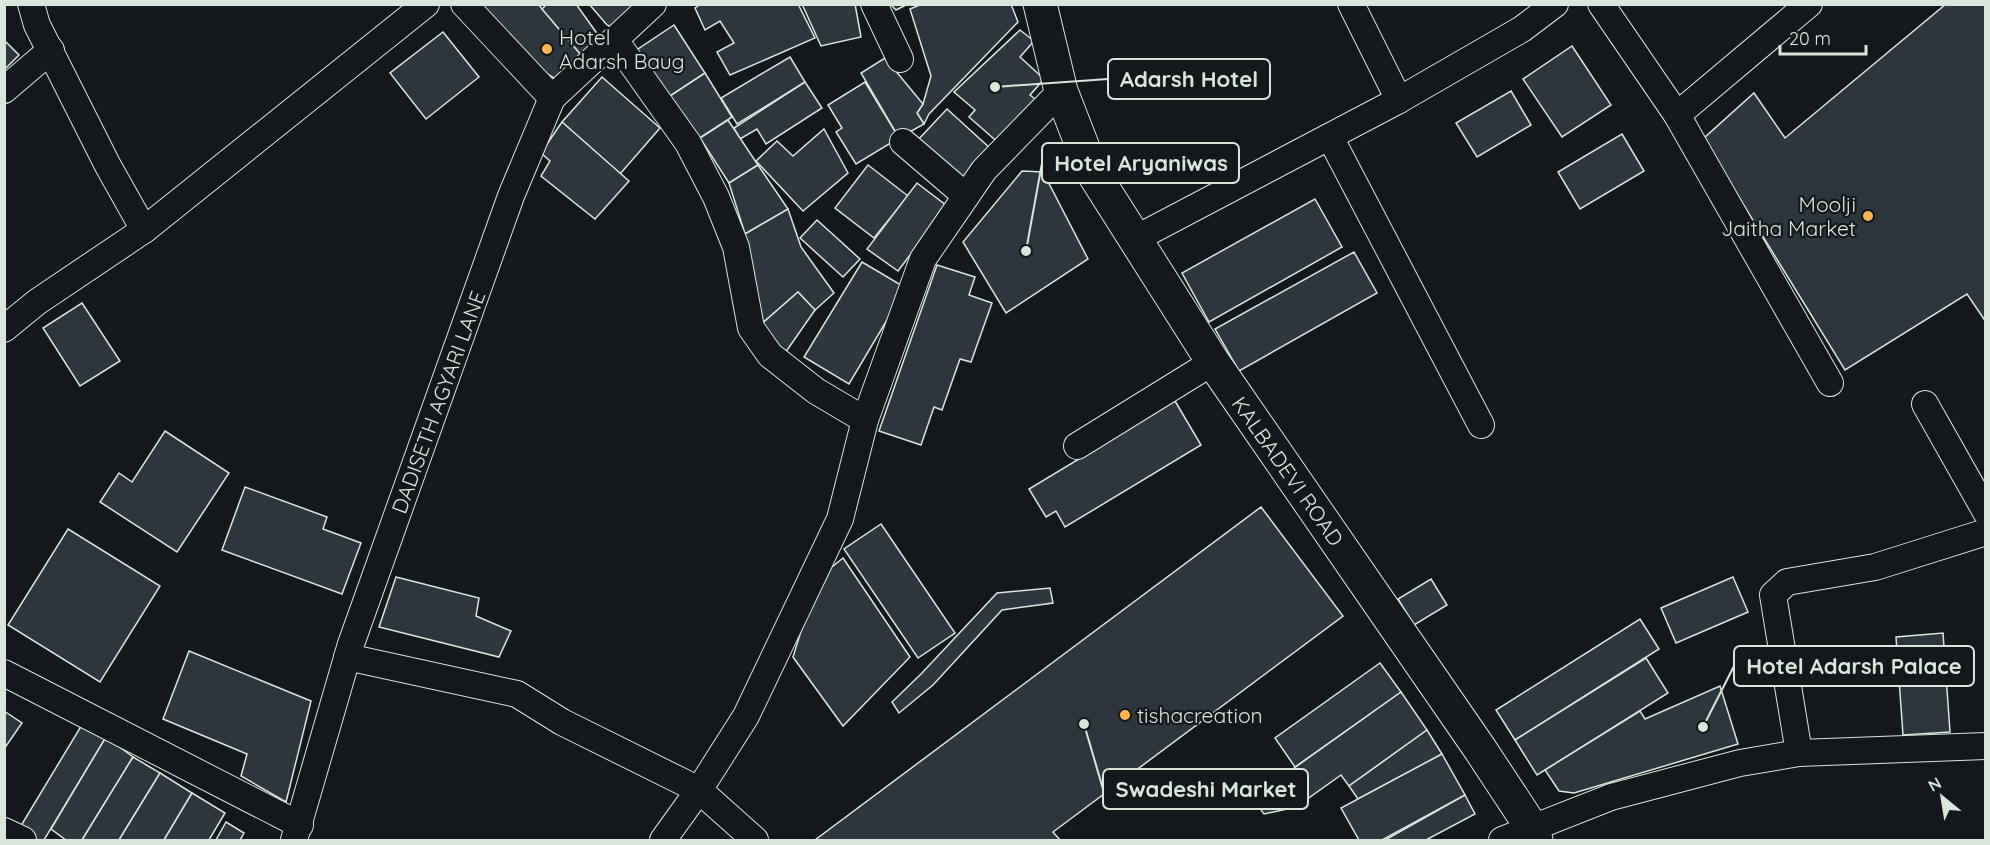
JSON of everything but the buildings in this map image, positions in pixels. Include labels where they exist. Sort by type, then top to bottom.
[{"type":"main road","name":"KALBADEVI ROAD","points":[[1040,4],[1061,91],[1092,171],[1213,362],[1480,748],[1524,836]]},
{"type":"street","points":[[31,4],[37,25],[107,164],[144,230]]},
{"type":"street","points":[[4,329],[37,302],[144,230],[426,4]]},
{"type":"street","points":[[464,4],[552,98]]},
{"type":"street","name":"DADISETH AGYARI LANE","points":[[297,833],[347,657],[511,196],[552,98],[653,4]]},
{"type":"street","points":[[874,4],[900,59]]},
{"type":"street","points":[[1351,4],[1399,100]]},
{"type":"street","points":[[1135,239],[1399,100],[1522,29],[1555,4]]},
{"type":"street","points":[[1600,4],[1677,115],[1830,383]]},
{"type":"street","points":[[1677,115],[1809,4]]},
{"type":"street","points":[[615,40],[688,143],[716,197],[736,247],[751,328],[770,355],[816,391],[865,420]]},
{"type":"street","points":[[4,90],[51,50]]},
{"type":"street","points":[[663,840],[699,790],[746,716],[840,519],[865,420],[923,259],[984,170],[1061,91]]},
{"type":"street","points":[[1330,137],[1481,425]]},
{"type":"street","points":[[903,142],[966,196]]},
{"type":"street","points":[[1077,446],[1213,362]]},
{"type":"street","points":[[1925,404],[1986,512]]},
{"type":"street","points":[[1799,753],[1773,595],[1787,582],[1875,567],[1986,532]]},
{"type":"street","points":[[347,657],[517,694],[562,722],[699,790],[755,840]]},
{"type":"street","points":[[4,672],[297,833]]},
{"type":"street","points":[[1524,836],[1611,797],[1740,763],[1799,753],[1986,746]]},
{"type":"street","points":[[4,831],[23,840]]},
{"type":"place","name":"Hotel Adarsh Baug","points":[[547,49]]},
{"type":"place","name":"Adarsh Hotel","points":[[995,87]]},
{"type":"place","name":"Moolji Jaitha Market","points":[[1868,216]]},
{"type":"place","name":"Hotel Aryaniwas","points":[[1026,251]]},
{"type":"place","name":"tishacreation","points":[[1125,715]]},
{"type":"place","name":"Swadeshi Market","points":[[1084,724]]},
{"type":"place","name":"Hotel Adarsh Palace","points":[[1703,727]]}]
